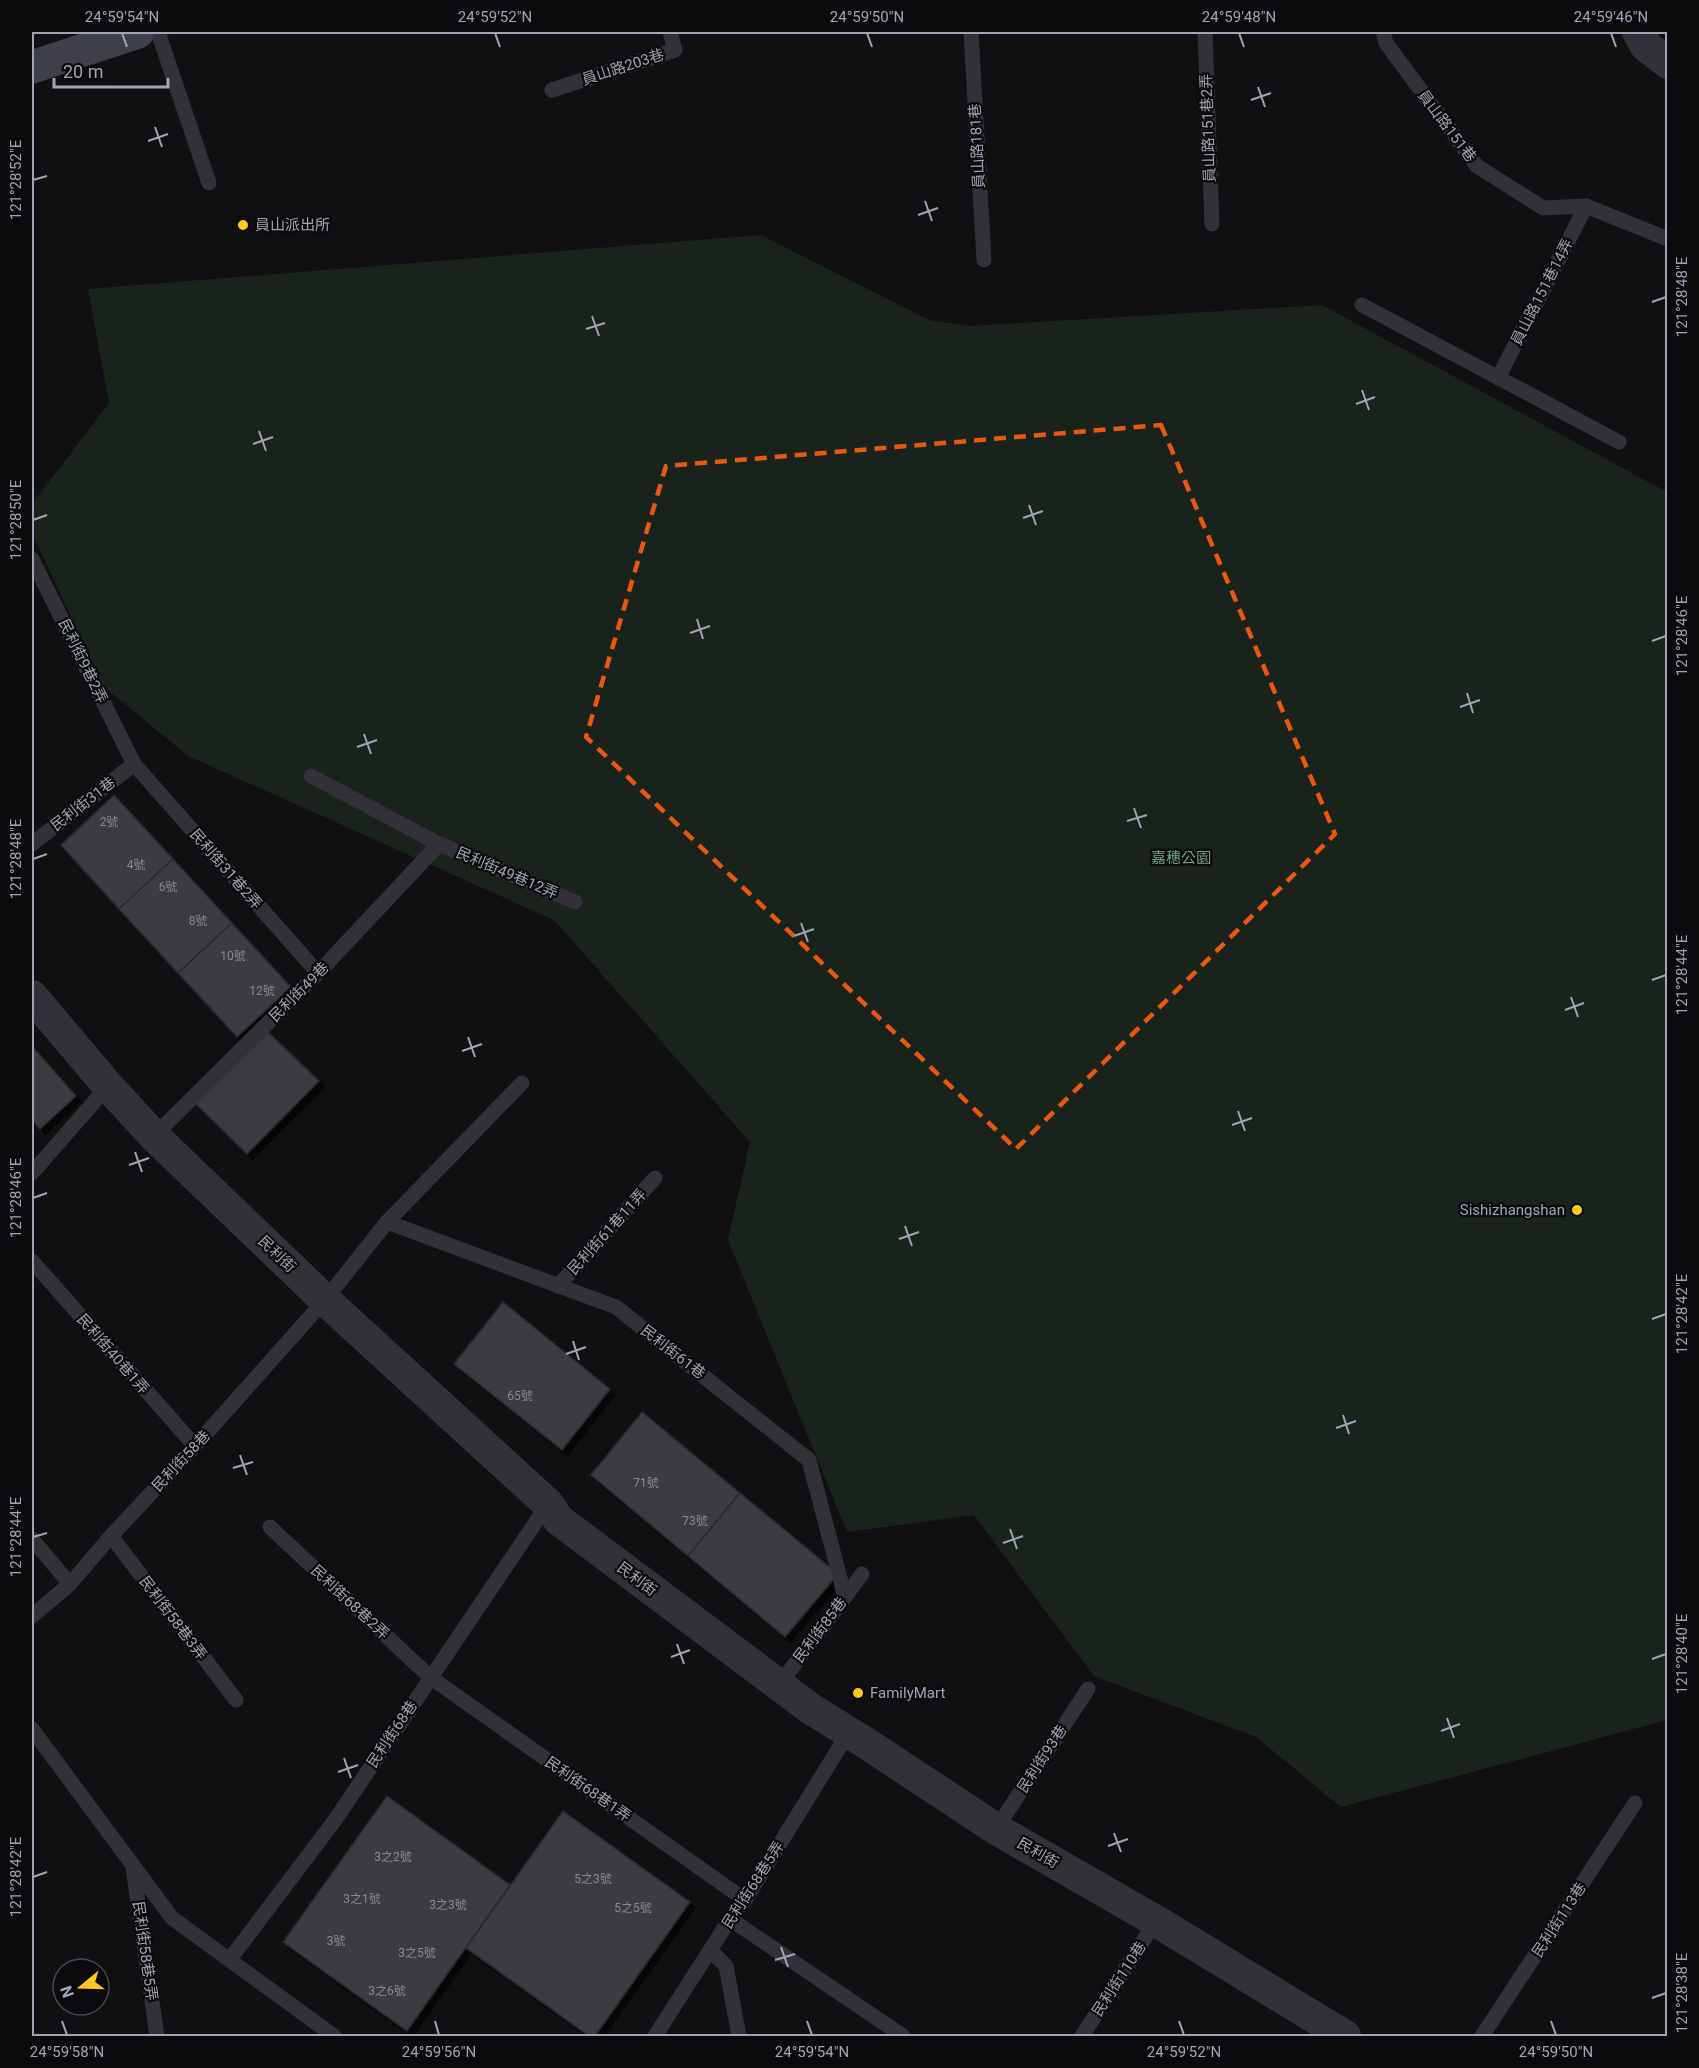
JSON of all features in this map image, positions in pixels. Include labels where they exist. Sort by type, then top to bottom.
[{"type":"street","points":[[1638,32],[1646,46],[1668,63]]},
{"type":"street","points":[[32,67],[127,33]]},
{"type":"street","name":"民利街","points":[[32,996],[108,1086],[154,1136],[325,1300],[548,1504],[559,1521],[811,1709],[996,1829],[1156,1921],[1345,2037]]},
{"type":"lane","points":[[158,32],[209,183]]},
{"type":"lane","name":"員山路203巷","points":[[552,90],[675,50],[670,32]]},
{"type":"lane","name":"員山路181巷","points":[[970,32],[984,260]]},
{"type":"lane","name":"員山路151巷2弄","points":[[1205,32],[1212,224]]},
{"type":"lane","name":"員山路151巷","points":[[1383,32],[1386,43],[1477,166],[1543,208],[1586,206],[1668,238]]},
{"type":"lane","name":"員山路151巷14弄","points":[[1498,378],[1586,206]]},
{"type":"lane","points":[[1362,305],[1619,442]]},
{"type":"lane","name":"民利街9巷2弄","points":[[32,559],[134,764]]},
{"type":"lane","name":"民利街31巷","points":[[32,844],[134,764]]},
{"type":"lane","name":"民利街31巷2弄","points":[[134,764],[318,973]]},
{"type":"lane","name":"民利街49巷12弄","points":[[311,776],[439,844],[575,902]]},
{"type":"lane","name":"民利街49巷","points":[[154,1136],[318,973],[439,844]]},
{"type":"lane","points":[[325,1300],[387,1222],[522,1083]]},
{"type":"lane","points":[[32,1173],[108,1086]]},
{"type":"lane","name":"民利街61巷11弄","points":[[558,1286],[655,1178]]},
{"type":"lane","name":"民利街61巷","points":[[387,1222],[616,1307],[809,1460],[845,1597]]},
{"type":"lane","name":"民利街40巷1弄","points":[[32,1261],[195,1446]]},
{"type":"lane","name":"民利街58巷","points":[[32,1616],[70,1584],[325,1300]]},
{"type":"lane","name":"民利街68巷","points":[[230,1959],[335,1820],[548,1504]]},
{"type":"lane","name":"民利街68巷2弄","points":[[270,1527],[430,1677]]},
{"type":"lane","name":"民利街58巷3弄","points":[[111,1536],[236,1700]]},
{"type":"lane","points":[[32,1539],[70,1584]]},
{"type":"lane","name":"民利街85巷","points":[[778,1685],[862,1574]]},
{"type":"lane","name":"民利街68巷1弄","points":[[430,1677],[746,1900]]},
{"type":"lane","name":"民利街93巷","points":[[996,1829],[1088,1689]]},
{"type":"lane","name":"民利街58巷5弄","points":[[32,1729],[172,1918],[230,1959]]},
{"type":"lane","name":"民利街68巷5弄","points":[[655,2037],[730,1919],[746,1900],[849,1732]]},
{"type":"lane","name":"民利街113巷","points":[[1482,2037],[1635,1803]]},
{"type":"lane","name":"民利街58巷5弄","points":[[132,1865],[157,2037]]},
{"type":"lane","points":[[730,1919],[903,2037]]},
{"type":"lane","name":"民利街110巷","points":[[1082,2037],[1156,1921]]},
{"type":"lane","points":[[711,1951],[726,1966],[739,2037]]},
{"type":"lane","points":[[230,1959],[334,2037]]},
{"type":"highlighted area","points":[[1161,425],[1335,834],[1016,1149],[586,737],[666,466]]},
{"type":"green space","name":"嘉穗公園","points":[[761,235],[929,320],[969,326],[1322,305],[1667,492],[1667,1720],[1341,1807],[1256,1737],[1094,1676],[974,1515],[847,1532],[728,1240],[750,1142],[554,920],[188,756],[103,686],[32,533],[32,504],[109,403],[88,289]]},
{"type":"building","points":[[114,795],[173,859],[119,909],[61,845]]},
{"type":"building","points":[[173,859],[232,923],[178,973],[119,909]]},
{"type":"building","points":[[232,923],[291,987],[237,1037],[178,973]]},
{"type":"building","points":[[265,1029],[319,1081],[247,1154],[194,1102]]},
{"type":"building","points":[[32,1046],[76,1096],[40,1129],[32,1120]]},
{"type":"building","points":[[503,1302],[610,1389],[562,1450],[454,1364]]},
{"type":"building","points":[[642,1412],[740,1493],[688,1556],[591,1475]]},
{"type":"building","points":[[740,1493],[838,1574],[785,1637],[688,1556]]},
{"type":"building","points":[[387,1796],[510,1885],[407,2031],[283,1942]]},
{"type":"building","points":[[563,1811],[690,1902],[595,2036],[589,2036],[466,1948]]},
{"type":"place","name":"員山派出所","points":[[243,225]]},
{"type":"place","name":"Sishizhangshan","points":[[1577,1210]]},
{"type":"place","name":"FamilyMart","points":[[858,1693]]}]
